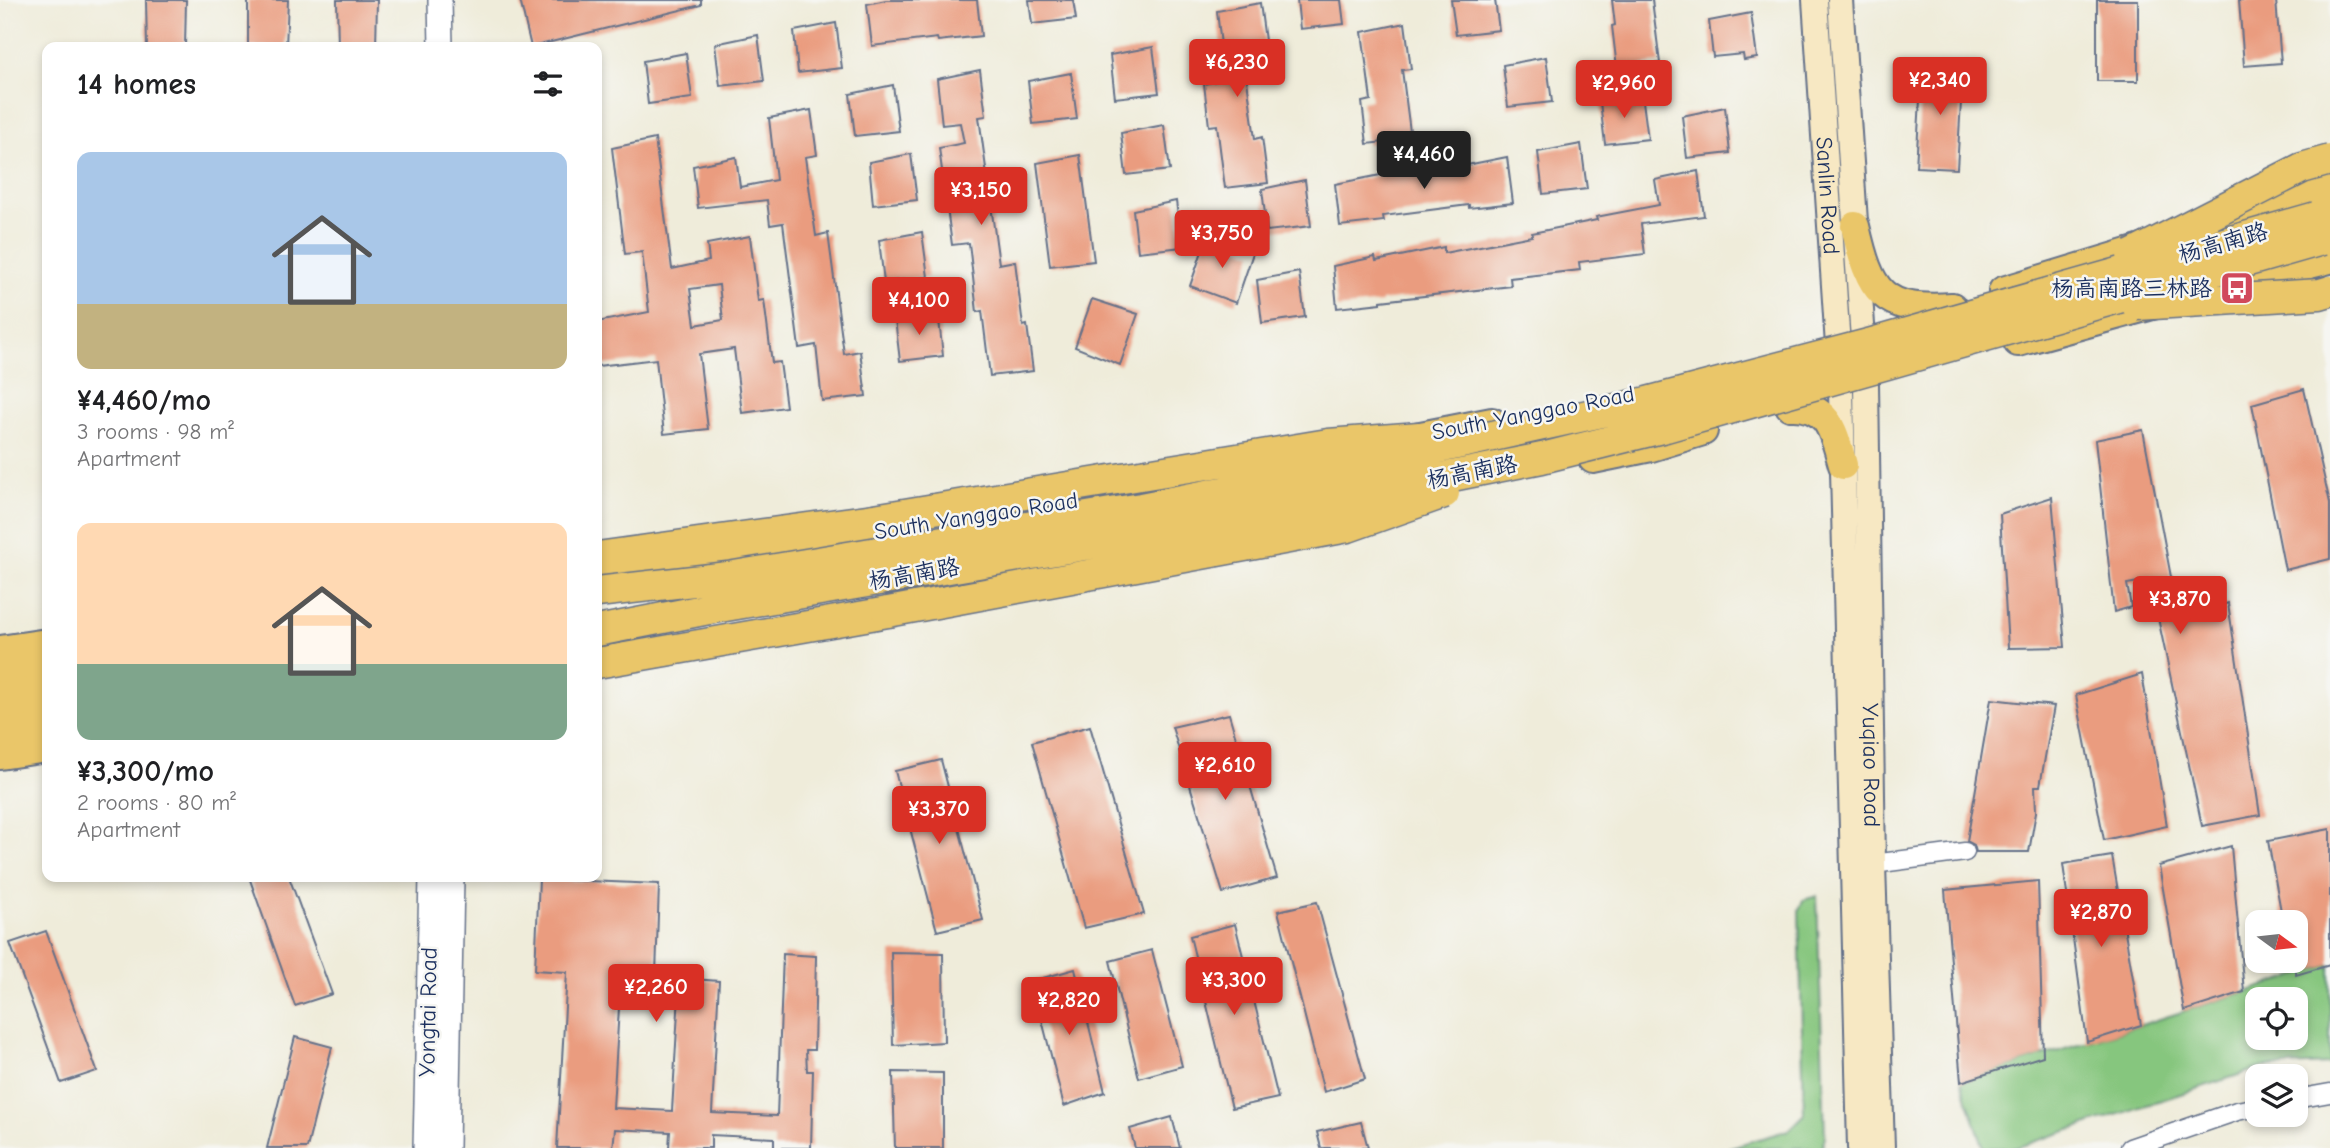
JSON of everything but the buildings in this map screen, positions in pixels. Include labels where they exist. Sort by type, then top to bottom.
[{"type":"highway","points":[[2078,297],[2302,168],[2330,160]]},
{"type":"highway","points":[[2326,233],[2330,186]]},
{"type":"highway","name":"杨高南路","points":[[602,591],[727,577],[1141,508],[1366,464],[1529,421],[1647,402],[1846,350],[2078,297],[2326,233]]},
{"type":"highway","points":[[2078,297],[2320,294],[2330,291]]},
{"type":"highway","name":"杨高南路","points":[[602,630],[1539,465],[2078,297]]},
{"type":"highway","points":[[602,556],[874,519],[1328,444],[1529,421]]},
{"type":"highway","points":[[602,662],[1348,527],[1539,465]]},
{"type":"highway","points":[[2,665],[42,661]]},
{"type":"highway","points":[[4,734],[42,730]]},
{"type":"main road","name":"Sanlin Road","points":[[1815,0],[1853,387]]},
{"type":"main road","name":"Sanlin Road","points":[[1840,0],[1855,226],[1850,338]]},
{"type":"main road","name":"South Yanggao Road","points":[[718,559],[1219,476],[1529,421],[1850,338],[2214,227],[2330,186]]},
{"type":"main road","points":[[1855,226],[1868,271],[1876,286],[1888,298],[1904,306],[1921,309],[1952,307]]},
{"type":"main road","name":"杨高南路","points":[[1853,387],[2236,282],[2326,233]]},
{"type":"main road","points":[[602,648],[1291,526],[1539,465],[1651,447],[1853,387]]},
{"type":"main road","name":"Yuqiao Road","points":[[1853,387],[1843,465],[1860,1148]]},
{"type":"main road","name":"Yuqiao Road","points":[[1853,387],[1882,1148]]},
{"type":"main road","points":[[1790,406],[1812,408],[1821,414],[1832,431],[1843,465]]},
{"type":"main road","points":[[1529,421],[1539,465]]},
{"type":"main road","points":[[676,547],[718,559]]},
{"type":"main road","points":[[602,575],[718,559]]},
{"type":"main road","points":[[2,665],[42,645]]},
{"type":"main road","points":[[2,665],[42,683]]},
{"type":"main road","points":[[4,734],[42,709]]},
{"type":"main road","points":[[4,734],[42,746]]},
{"type":"street","points":[[440,0],[441,42]]},
{"type":"street","points":[[1873,864],[1965,852]]},
{"type":"street","name":"Yongtai Road","points":[[425,1148],[431,882]]},
{"type":"street","name":"Yongtai Road","points":[[447,1148],[452,882]]},
{"type":"street","points":[[2308,1097],[2330,1093]]},
{"type":"street","points":[[2130,1148],[2245,1110]]},
{"type":"green space","points":[[1817,896],[1825,1136],[1822,1148],[1728,1148],[1789,1130],[1804,1115],[1799,910],[1803,900]]},
{"type":"green space","points":[[2330,965],[2330,1064],[2245,1064],[2245,1073],[2015,1148],[1984,1148],[1961,1082],[2245,992],[2245,1050],[2308,1050],[2308,987],[2261,987]]},
{"type":"place","name":"杨高南路三林路","points":[[2237,288]]}]
